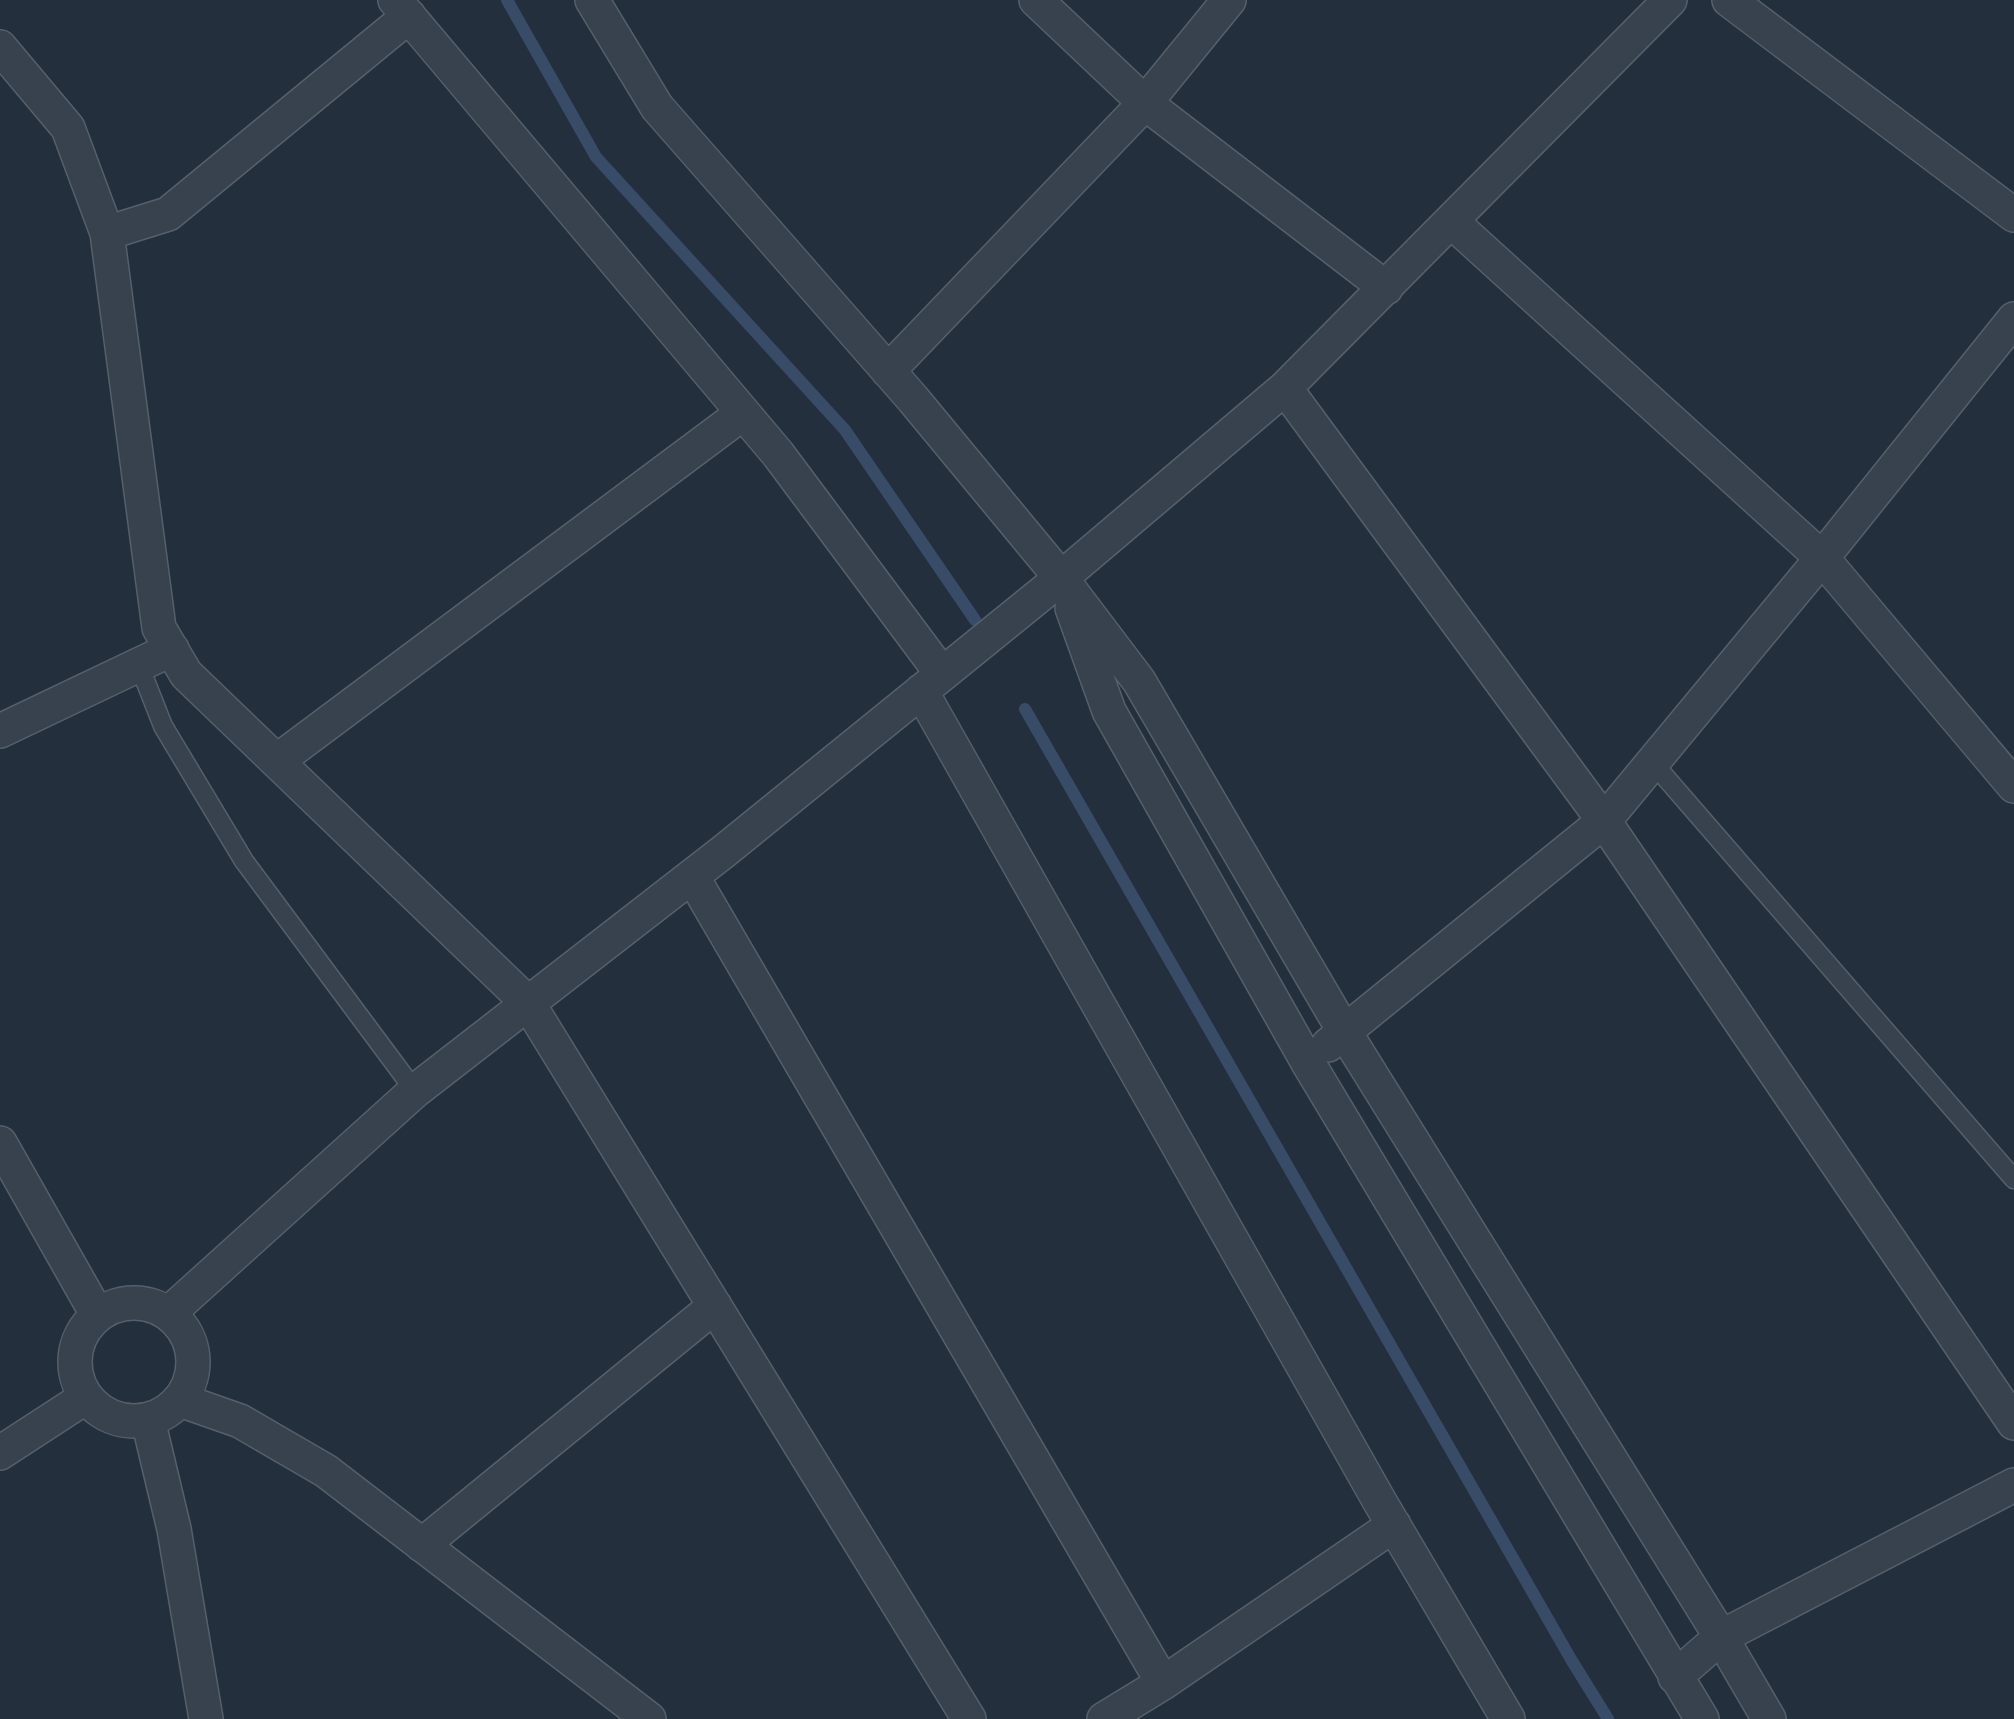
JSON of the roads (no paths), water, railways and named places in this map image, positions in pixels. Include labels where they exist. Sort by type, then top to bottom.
[{"type":"street","points":[[592,0],[657,107],[888,371],[1061,578],[1139,681],[1344,1031],[1721,1636],[1769,1719]]},
{"type":"street","points":[[1036,0],[1145,103],[1386,288]]},
{"type":"street","points":[[888,371],[1145,103],[1229,0]]},
{"type":"street","points":[[169,1313],[415,1091],[692,876],[932,683],[1061,578],[1285,388],[1670,0]]},
{"type":"street","points":[[1729,0],[2014,215]]},
{"type":"street","points":[[107,232],[168,213],[402,8],[785,464],[932,683],[1394,1525],[1508,1719]]},
{"type":"street","points":[[0,47],[68,128],[107,232],[159,628],[186,674],[528,1003],[969,1719]]},
{"type":"street","points":[[1451,221],[1822,558],[2014,786]]},
{"type":"street","points":[[1307,1061],[1604,822],[1822,558],[2014,319]]},
{"type":"street","points":[[1285,388],[1604,822],[2014,1423]]},
{"type":"street","points":[[277,761],[743,413]]},
{"type":"street","points":[[1061,578],[1109,711],[1307,1061],[1702,1719]]},
{"type":"street","points":[[0,730],[172,650]]},
{"type":"street","points":[[692,876],[1162,1683]]},
{"type":"street","points":[[0,1143],[97,1314]]},
{"type":"street","points":[[133,1302],[152,1305],[169,1313],[182,1327],[191,1344],[193,1364],[190,1383],[180,1400],[166,1413],[148,1420],[130,1422],[113,1418],[98,1410],[86,1397],[78,1382],[75,1363],[76,1345],[84,1328],[97,1314],[114,1305],[133,1302]]},
{"type":"street","points":[[422,1545],[715,1306]]},
{"type":"street","points":[[0,1453],[86,1397]]},
{"type":"street","points":[[180,1400],[240,1421],[326,1471],[649,1719]]},
{"type":"street","points":[[148,1420],[174,1529],[206,1719]]},
{"type":"street","points":[[1676,1677],[1721,1636],[2014,1485]]},
{"type":"street","points":[[1104,1719],[1162,1683],[1394,1525]]},
{"type":"lane","points":[[139,665],[163,726],[244,861],[415,1091]]},
{"type":"lane","points":[[1653,763],[2014,1179]]},
{"type":"waterway","points":[[507,0],[596,157],[845,430],[975,620]]},
{"type":"waterway","points":[[1025,709],[1572,1661],[1608,1719]]}]
